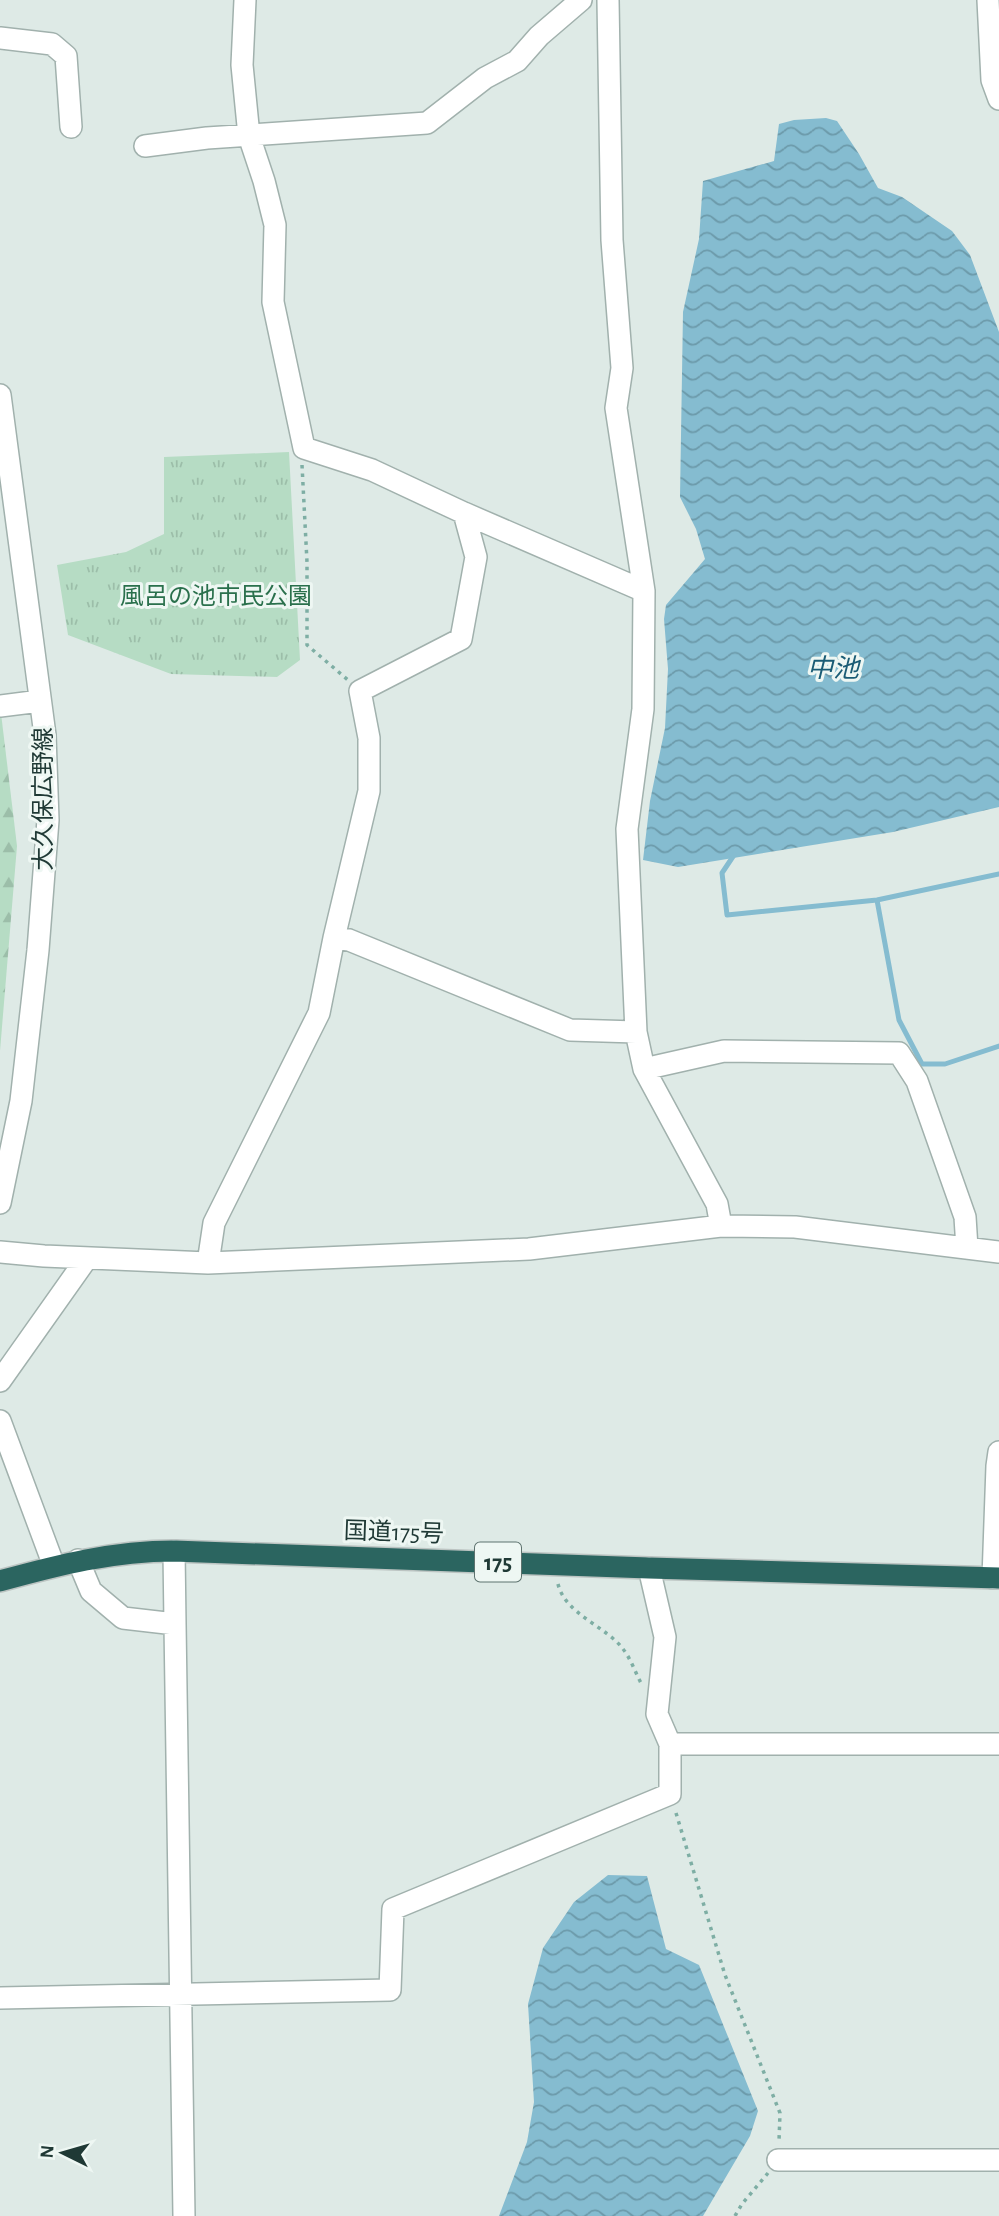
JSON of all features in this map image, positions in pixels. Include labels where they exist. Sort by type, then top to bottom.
[{"type":"highway","name":"国道175号","points":[[0,1581],[78,1560],[119,1553],[174,1551],[649,1569],[996,1578]]},
{"type":"street","points":[[245,0],[242,65],[249,136],[275,225],[273,302],[304,449],[372,471],[644,591]]},
{"type":"street","points":[[145,146],[207,138],[427,123],[485,78],[517,61],[539,36],[581,0]]},
{"type":"street","points":[[608,0],[612,240],[622,369],[616,408],[644,591],[643,709],[627,829],[636,1032],[644,1069],[717,1204],[721,1226]]},
{"type":"street","points":[[988,0],[992,80],[999,99]]},
{"type":"street","points":[[0,38],[51,44],[66,56],[71,127]]},
{"type":"street","name":"大久保広野線","points":[[0,395],[45,734],[48,820],[21,1101],[0,1203]]},
{"type":"street","points":[[208,1263],[214,1223],[319,1013],[369,791],[369,738],[360,691],[461,639],[476,557],[464,513]]},
{"type":"street","points":[[0,706],[40,701]]},
{"type":"street","points":[[334,937],[349,940],[570,1030],[636,1032]]},
{"type":"street","points":[[644,1069],[724,1051],[899,1054],[917,1080],[961,1205],[965,1217],[967,1248]]},
{"type":"street","points":[[0,1252],[208,1263],[530,1249],[721,1226],[795,1227],[999,1252]]},
{"type":"street","points":[[0,1381],[87,1258]]},
{"type":"street","points":[[0,1421],[54,1566]]},
{"type":"street","points":[[996,1578],[996,1466],[999,1452]]},
{"type":"street","points":[[174,1551],[184,2216]]},
{"type":"street","points":[[78,1560],[91,1591],[123,1618],[175,1624]]},
{"type":"street","points":[[0,1998],[390,1990],[393,1909],[670,1794],[670,1744],[657,1714],[665,1637],[649,1569]]},
{"type":"street","points":[[670,1744],[999,1744]]},
{"type":"street","points":[[778,2160],[999,2160]]},
{"type":"path","points":[[304,449],[302,474],[307,562],[307,645],[360,691]]},
{"type":"path","points":[[554,1565],[560,1592],[586,1619],[623,1648],[657,1714]]},
{"type":"path","points":[[670,1794],[725,1975],[780,2113],[778,2160],[735,2216]]},
{"type":"green space","name":"風呂の池市民公園","points":[[289,452],[300,660],[277,677],[171,674],[68,635],[57,565],[126,552],[164,534],[164,457]]},
{"type":"green space","points":[[0,705],[17,846],[0,1051]]},
{"type":"water","name":"中池","points":[[826,118],[837,121],[878,188],[902,197],[952,231],[970,255],[999,332],[999,807],[893,832],[678,867],[643,860],[650,801],[665,728],[668,669],[664,619],[666,605],[705,559],[696,529],[680,497],[683,312],[699,239],[703,181],[774,161],[779,124]]},
{"type":"water","points":[[608,1875],[647,1876],[666,1949],[699,1965],[758,2111],[750,2136],[703,2216],[499,2216],[527,2142],[534,2102],[528,2004],[543,1948],[574,1902]]},
{"type":"waterway","points":[[734,855],[722,873],[727,915],[877,900],[999,874]]},
{"type":"waterway","points":[[877,900],[899,1020],[922,1064],[945,1064],[999,1046]]}]
